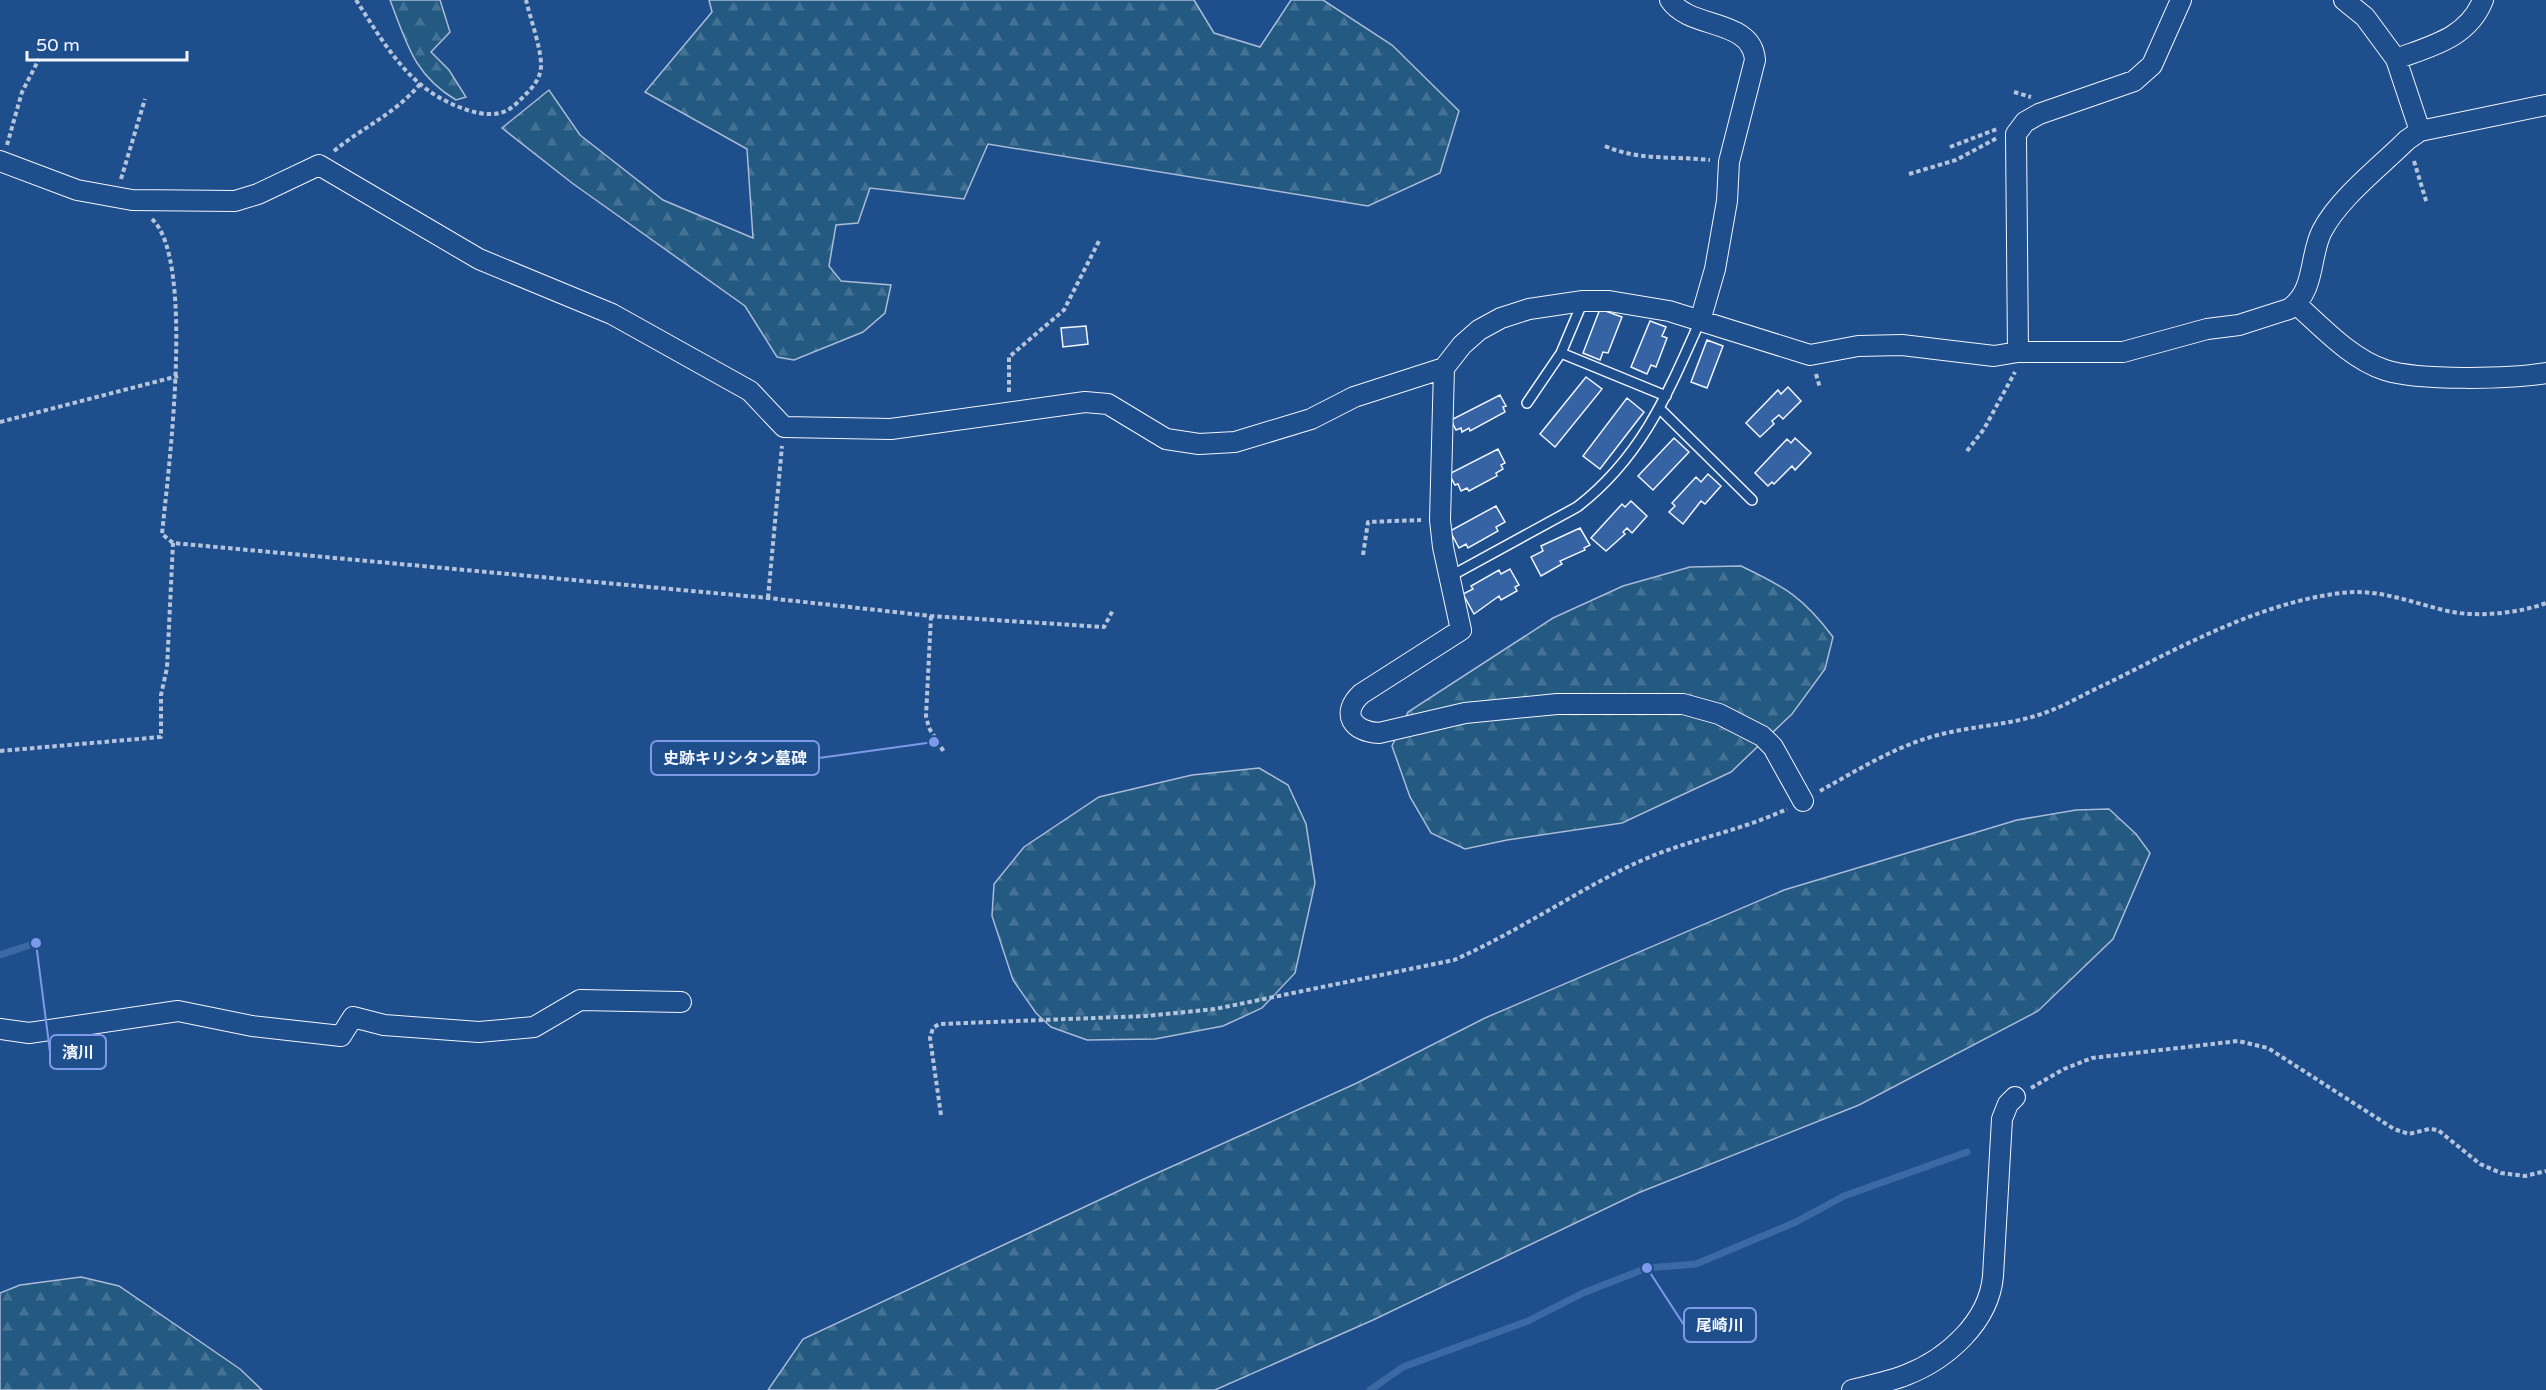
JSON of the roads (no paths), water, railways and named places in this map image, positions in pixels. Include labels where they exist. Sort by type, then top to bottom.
[{"type":"street","points":[[1670,0],[1682,13],[1741,34],[1754,51],[1755,60],[1729,162],[1727,201],[1715,269],[1700,321]]},
{"type":"street","points":[[2018,352],[2021,128],[2039,114],[2134,81],[2152,65],[2181,0]]},
{"type":"street","points":[[2344,0],[2365,17],[2396,58],[2414,135]]},
{"type":"street","points":[[2396,58],[2458,35],[2475,15],[2483,0]]},
{"type":"street","points":[[1,162],[77,190],[128,200],[235,201],[258,194],[319,165],[479,259],[612,314],[750,391],[784,428],[891,429],[1085,402],[1108,404],[1166,439],[1199,444],[1235,442],[1311,419],[1354,397],[1444,368],[1462,345],[1479,330],[1501,318],[1529,309],[1583,301],[1610,301],[1669,310],[1810,355],[1858,346],[1902,345],[1994,356],[2018,352],[2123,352],[2207,329],[2239,325],[2282,312],[2296,304],[2306,289],[2321,233],[2326,223],[2334,212],[2414,135],[2546,105]]},
{"type":"street","points":[[2296,304],[2347,347],[2384,370],[2425,377],[2546,373]]},
{"type":"street","points":[[1444,368],[1440,520],[1449,577],[1461,630],[1357,698],[1350,711],[1351,717],[1360,729],[1379,734],[1466,713],[1557,704],[1683,704],[1719,714],[1762,736],[1773,747],[1803,801]]},
{"type":"street","points":[[0,1029],[29,1033],[178,1011],[252,1026],[341,1036],[353,1017],[384,1025],[479,1032],[534,1027],[580,1000],[681,1002]]},
{"type":"street","points":[[1852,1390],[1904,1376],[1923,1367],[1974,1325],[1985,1308],[1992,1292],[2002,1119],[2008,1104],[2015,1097]]},
{"type":"lane","points":[[1527,403],[1562,353],[1583,301]]},
{"type":"lane","points":[[1449,577],[1577,507],[1595,493],[1642,439],[1660,409],[1700,321]]},
{"type":"lane","points":[[1562,353],[1666,396]]},
{"type":"lane","points":[[1660,409],[1752,500]]},
{"type":"waterway","points":[[0,955],[36,943]]},
{"type":"waterway","points":[[1370,1390],[1403,1367],[1528,1321],[1583,1293],[1647,1268],[1696,1264],[1796,1222],[1844,1196],[1967,1152]]},
{"type":"place","name":"史跡キリシタン墓碑","points":[[934,742]]},
{"type":"place","name":"濱川","points":[[36,943]]},
{"type":"place","name":"尾崎川","points":[[1647,1268]]}]
